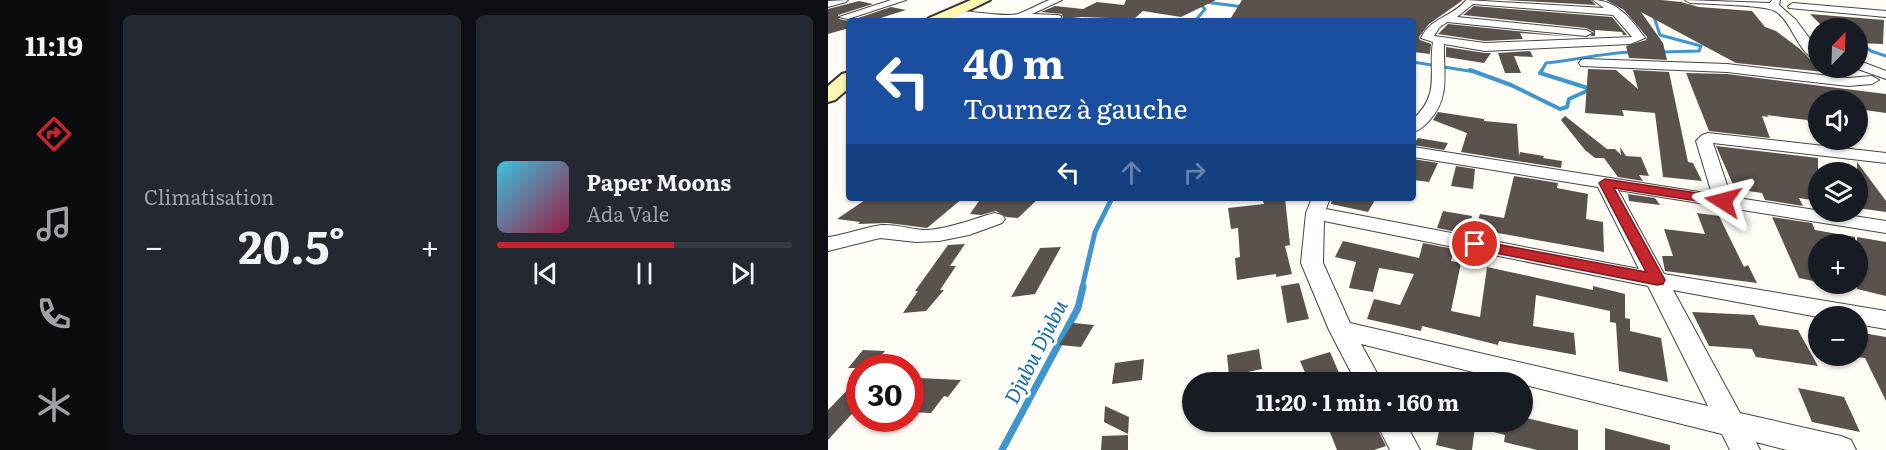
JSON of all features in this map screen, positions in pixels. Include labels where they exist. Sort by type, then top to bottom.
[{"type":"street","points":[[828,4],[843,0]]},
{"type":"street","points":[[844,17],[901,0]]},
{"type":"street","points":[[940,18],[983,0]]},
{"type":"street","points":[[1013,18],[1057,0]]},
{"type":"street","points":[[1598,0],[1622,16],[1639,38]]},
{"type":"street","points":[[1690,0],[1784,5],[1808,30]]},
{"type":"street","points":[[1725,0],[1886,15]]},
{"type":"street","points":[[1615,12],[1471,1],[1464,9],[1429,30],[1427,38],[1485,47],[1630,41],[1639,38]]},
{"type":"street","points":[[1784,5],[1808,42]]},
{"type":"street","points":[[828,14],[849,18]]},
{"type":"street","points":[[946,18],[968,15],[1000,18]]},
{"type":"street","points":[[1445,19],[1639,38]]},
{"type":"street","points":[[1416,124],[1433,108],[1439,65],[1437,49],[1439,40]]},
{"type":"street","points":[[1585,63],[1727,68],[1848,82],[1872,80]]},
{"type":"street","points":[[1868,68],[1886,75]]},
{"type":"street","points":[[1867,78],[1886,85]]},
{"type":"street","points":[[828,96],[846,81]]},
{"type":"street","points":[[1416,108],[1433,108]]},
{"type":"street","points":[[1723,201],[1704,141],[1708,138],[1886,158]]},
{"type":"street","points":[[1416,152],[1886,227]]},
{"type":"street","points":[[1605,183],[1745,450]]},
{"type":"street","points":[[1364,372],[1341,330],[1312,263],[1318,206],[1657,280],[1886,320]]},
{"type":"street","points":[[828,244],[887,231],[906,236],[952,232],[972,228],[995,219]]},
{"type":"street","points":[[1341,330],[1841,450]]},
{"type":"street","points":[[1395,432],[1405,450]]},
{"type":"building","points":[[1126,0],[1216,0],[1181,17],[1143,11],[1135,18],[1063,18],[1062,14],[1041,12],[1055,6],[1083,9],[1097,2],[1124,5]]},
{"type":"building","points":[[1242,0],[1463,0],[1429,24],[1419,37],[1420,40],[1431,44],[1430,54],[1416,52],[1416,18],[1231,18]]},
{"type":"building","points":[[1505,0],[1591,0],[1596,5]]},
{"type":"building","points":[[1606,0],[1661,0],[1699,7],[1752,11],[1765,27],[1776,31],[1808,57],[1808,70],[1736,63],[1641,12],[1663,43],[1667,60],[1629,58],[1626,46],[1646,40],[1647,37],[1624,10]]},
{"type":"building","points":[[859,1],[873,4],[838,15],[839,19],[846,20],[846,29],[828,34],[828,9]]},
{"type":"building","points":[[1474,6],[1612,17],[1627,35],[1623,35],[1622,32],[1595,30],[1595,36],[1590,36],[1594,32],[1586,28],[1463,15]]},
{"type":"building","points":[[891,7],[906,10],[881,18],[858,18]]},
{"type":"building","points":[[1810,14],[1859,18],[1814,18]]},
{"type":"building","points":[[1868,19],[1884,20],[1883,44],[1868,43]]},
{"type":"building","points":[[1448,24],[1574,37],[1520,33],[1523,39],[1485,41],[1438,34]]},
{"type":"building","points":[[1446,47],[1491,53],[1484,63],[1446,57]]},
{"type":"building","points":[[1530,51],[1533,57],[1514,56],[1521,73],[1505,73],[1498,53]]},
{"type":"building","points":[[1588,69],[1616,70],[1638,89],[1633,70],[1669,72],[1688,162],[1693,163],[1702,181],[1663,177],[1655,113],[1622,110],[1624,116],[1585,113]]},
{"type":"building","points":[[1686,73],[1727,74],[1854,90],[1808,90],[1808,121],[1762,116],[1770,138],[1709,131]]},
{"type":"building","points":[[1868,92],[1886,94],[1886,113],[1868,111]]},
{"type":"building","points":[[1438,112],[1484,119],[1484,121],[1517,124],[1519,156],[1520,152],[1562,161],[1561,168],[1461,152],[1467,133],[1433,120]]},
{"type":"building","points":[[1565,116],[1607,149],[1615,149],[1621,155],[1620,147],[1626,156],[1641,157],[1649,176],[1639,175],[1643,181],[1618,177],[1604,158],[1595,158],[1585,150],[1561,120]]},
{"type":"building","points":[[1418,138],[1448,143],[1444,150],[1416,145]]},
{"type":"building","points":[[1716,146],[1818,158],[1818,162],[1808,162],[1808,199],[1799,198],[1803,206],[1765,200],[1762,193],[1735,189]]},
{"type":"building","points":[[1416,159],[1438,163],[1429,182],[1416,180]]},
{"type":"building","points":[[1456,166],[1475,169],[1473,189],[1451,186]]},
{"type":"building","points":[[1514,176],[1558,183],[1557,188],[1588,194],[1586,219],[1603,222],[1604,252],[1475,229],[1480,214],[1504,218]]},
{"type":"building","points":[[1868,177],[1886,201],[1886,212],[1868,210]]},
{"type":"building","points":[[1628,194],[1655,198],[1660,205],[1629,201]]},
{"type":"building","points":[[864,201],[959,201],[927,228],[888,223],[858,224],[860,222],[837,219]]},
{"type":"building","points":[[979,201],[1036,201],[1018,218],[1006,217],[996,211],[981,215],[970,214]]},
{"type":"building","points":[[1263,201],[1285,201],[1290,245],[1285,246],[1292,274],[1237,280],[1235,258],[1240,257],[1238,228],[1231,229],[1228,208],[1264,204]]},
{"type":"building","points":[[1332,201],[1374,201],[1368,212],[1331,204]]},
{"type":"building","points":[[1443,211],[1472,216],[1469,230],[1458,228],[1457,232],[1437,228]]},
{"type":"building","points":[[1697,213],[1719,216],[1744,267],[1748,265],[1757,283],[1665,271],[1662,256],[1673,256],[1664,229],[1705,234]]},
{"type":"building","points":[[1772,217],[1812,223],[1815,230],[1838,234],[1808,234],[1808,280],[1799,278]]},
{"type":"building","points":[[1868,239],[1886,242],[1886,296],[1868,292]]},
{"type":"building","points":[[1343,241],[1419,258],[1423,243],[1454,249],[1451,261],[1461,263],[1451,311],[1480,317],[1487,267],[1593,290],[1593,286],[1625,294],[1625,318],[1630,319],[1630,331],[1661,338],[1668,382],[1619,371],[1616,323],[1610,322],[1610,311],[1536,295],[1533,326],[1574,333],[1576,355],[1499,341],[1498,345],[1422,326],[1421,331],[1367,319],[1374,299],[1400,305],[1414,274],[1379,268],[1373,292],[1349,288],[1356,262],[1335,257]]},
{"type":"building","points":[[965,244],[950,266],[956,266],[940,290],[944,290],[926,311],[903,313],[918,291],[915,291],[948,245]]},
{"type":"building","points":[[1061,247],[1035,294],[1011,297],[1040,248]]},
{"type":"building","points":[[1299,283],[1309,319],[1287,323],[1281,286]]},
{"type":"building","points":[[1692,312],[1754,315],[1759,325],[1798,330],[1808,348],[1808,365],[1756,357],[1752,349],[1709,346]]},
{"type":"building","points":[[1073,323],[1094,325],[1081,347],[1059,345]]},
{"type":"building","points":[[1868,334],[1886,337],[1886,401],[1868,364]]},
{"type":"building","points":[[1259,349],[1262,369],[1229,372],[1227,355]]},
{"type":"building","points":[[863,350],[885,351],[883,354],[860,354]]},
{"type":"building","points":[[1330,352],[1339,372],[1305,372],[1300,361]]},
{"type":"building","points":[[1144,359],[1142,380],[1112,384],[1115,363]]},
{"type":"building","points":[[924,378],[961,380],[948,397],[944,396],[931,413],[924,413]]},
{"type":"building","points":[[1798,388],[1844,397],[1860,432],[1812,422]]},
{"type":"building","points":[[846,391],[846,420],[828,440],[828,410]]},
{"type":"building","points":[[1105,406],[1129,417],[1128,434],[1104,422]]},
{"type":"building","points":[[1533,420],[1578,430],[1578,450],[1537,450],[1504,442],[1505,435],[1494,432],[1533,432]]},
{"type":"building","points":[[1605,428],[1670,445],[1670,450],[1605,450]]},
{"type":"building","points":[[1330,432],[1379,432],[1386,446],[1374,450],[1337,450]]},
{"type":"building","points":[[1439,432],[1474,432],[1472,450],[1457,450],[1436,445]]},
{"type":"building","points":[[1128,435],[1128,450],[1101,450],[1102,436]]},
{"type":"waterway","name":"Djubu Djubu","points":[[1198,2],[1205,9],[1198,18]]},
{"type":"waterway","points":[[1205,2],[1244,7]]},
{"type":"waterway","points":[[1659,17],[1654,17],[1660,35],[1701,46],[1699,51],[1661,52]]},
{"type":"waterway","points":[[1868,49],[1886,56]]},
{"type":"waterway","points":[[1541,72],[1546,63],[1633,52]]},
{"type":"waterway","points":[[1416,62],[1475,72]]},
{"type":"waterway","points":[[1470,70],[1511,85],[1560,109],[1567,107],[1569,99],[1591,89],[1540,73],[1542,70]]},
{"type":"waterway","name":"Djubu Djubu","points":[[1082,288],[1095,232],[1110,201]]},
{"type":"waterway","name":"Djubu Djubu","points":[[1002,450],[1078,308],[1083,287]]},
{"type":"route","points":[[1475,244],[1657,280],[1605,183],[1723,201]]}]
